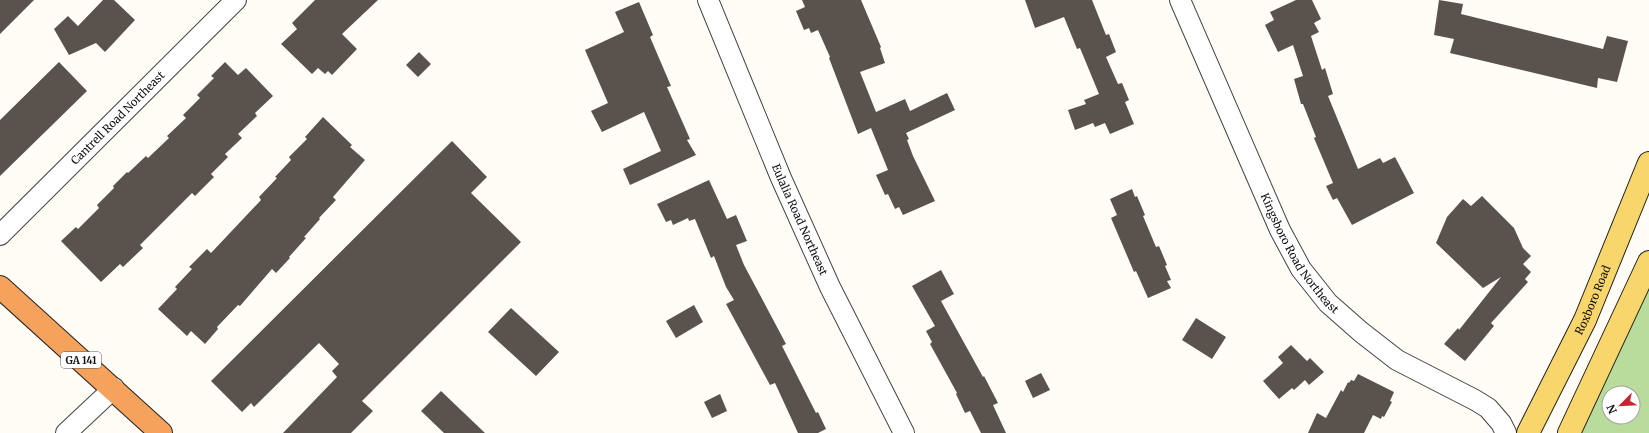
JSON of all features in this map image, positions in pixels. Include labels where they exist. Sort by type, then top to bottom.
[{"type":"highway","name":"GA 141","points":[[0,287],[48,332],[114,388],[161,433]]},
{"type":"main road","name":"Roxboro Road","points":[[1528,433],[1585,320],[1649,163]]},
{"type":"main road","points":[[1569,433],[1649,262]]},
{"type":"street","name":"Cantrell Road Northeast","points":[[0,235],[236,0]]},
{"type":"street","name":"Eulalia Road Northeast","points":[[708,0],[781,178],[830,287],[904,433]]},
{"type":"street","name":"Kingsboro Road Northeast","points":[[1180,0],[1280,230],[1301,269],[1328,303],[1361,332],[1397,360],[1488,408],[1501,423],[1506,433]]},
{"type":"street","points":[[66,433],[114,388]]},
{"type":"green space","points":[[1649,273],[1649,433],[1569,433]]},
{"type":"building","points":[[0,0],[34,0],[0,34]]},
{"type":"building","points":[[103,0],[114,0],[135,20],[105,52],[96,43],[69,55],[54,29],[68,16],[78,26]]},
{"type":"building","points":[[315,0],[378,0],[342,34],[357,49],[332,75],[328,71],[325,74],[318,68],[312,74],[281,44],[297,29],[292,23]]},
{"type":"building","points":[[802,0],[861,0],[881,47],[880,48],[885,63],[860,72],[876,112],[905,99],[910,111],[947,93],[955,110],[906,133],[913,156],[935,201],[903,215],[899,207],[895,209],[888,194],[885,195],[876,175],[888,170],[871,128],[858,134],[829,58],[830,57],[818,30],[811,33],[809,28],[804,30],[796,11],[805,7]]},
{"type":"building","points":[[1025,0],[1092,0],[1106,35],[1109,34],[1116,52],[1106,57],[1118,84],[1122,83],[1129,100],[1125,102],[1134,124],[1110,134],[1105,123],[1095,127],[1093,123],[1075,130],[1068,110],[1086,104],[1084,100],[1099,94],[1080,48],[1077,49],[1064,17],[1035,28]]},
{"type":"building","points":[[1296,0],[1312,0],[1321,19],[1314,23],[1319,32],[1311,36],[1322,70],[1325,68],[1333,94],[1328,96],[1358,169],[1380,158],[1383,163],[1395,157],[1414,193],[1352,225],[1337,198],[1333,200],[1326,186],[1333,183],[1314,138],[1316,137],[1303,104],[1301,104],[1294,79],[1303,76],[1293,45],[1278,52],[1265,25],[1274,20],[1270,12]]},
{"type":"building","points":[[1439,0],[1463,4],[1461,14],[1603,49],[1607,36],[1628,41],[1617,82],[1598,78],[1597,88],[1450,53],[1454,39],[1434,35]]},
{"type":"building","points":[[639,2],[653,35],[650,37],[671,86],[667,87],[690,139],[687,140],[696,155],[630,185],[623,169],[661,151],[644,112],[602,132],[591,111],[608,103],[585,50],[624,32],[615,12]]},
{"type":"building","points":[[419,52],[431,64],[418,77],[406,65]]},
{"type":"building","points":[[59,62],[87,91],[0,176],[0,120]]},
{"type":"building","points":[[225,62],[238,75],[246,68],[273,96],[255,113],[257,116],[238,134],[242,138],[225,154],[228,157],[211,174],[214,177],[195,196],[192,193],[140,245],[143,248],[123,267],[120,264],[101,282],[61,241],[76,227],[78,229],[99,208],[97,205],[127,172],[128,173],[146,156],[148,158],[169,138],[167,136],[186,118],[183,115],[200,98],[197,95],[214,78],[211,76]]},
{"type":"building","points":[[323,117],[352,145],[350,147],[365,160],[333,197],[336,200],[319,218],[320,219],[304,237],[306,238],[289,257],[290,258],[276,273],[272,269],[240,306],[238,305],[217,327],[218,329],[205,344],[191,331],[187,336],[158,309],[177,289],[175,287],[192,269],[189,267],[207,249],[211,253],[261,200],[259,197],[277,178],[275,177],[291,160],[289,157],[307,139],[305,137]]},
{"type":"building","points":[[452,141],[487,177],[471,193],[521,242],[362,401],[373,411],[351,433],[283,433],[337,377],[332,371],[339,364],[319,343],[254,407],[251,403],[242,412],[211,381]]},
{"type":"building","points":[[709,180],[727,219],[736,215],[747,241],[736,245],[744,265],[786,344],[782,346],[816,413],[818,412],[826,429],[818,433],[798,433],[775,383],[770,385],[726,304],[734,300],[726,287],[714,256],[711,258],[695,219],[689,221],[688,218],[673,225],[671,220],[666,222],[657,204]]},
{"type":"building","points":[[1132,189],[1135,197],[1137,196],[1145,215],[1143,216],[1156,247],[1159,246],[1167,265],[1165,266],[1171,280],[1167,281],[1171,288],[1148,298],[1136,271],[1134,272],[1111,218],[1117,215],[1110,199]]},
{"type":"building","points":[[1482,196],[1514,228],[1523,248],[1531,256],[1523,264],[1531,272],[1525,279],[1528,282],[1491,323],[1494,326],[1465,361],[1444,344],[1458,328],[1459,330],[1501,277],[1483,288],[1436,243],[1447,217],[1463,199],[1471,206]]},
{"type":"building","points":[[941,270],[954,294],[941,301],[998,403],[993,405],[1006,433],[981,433],[970,411],[965,413],[956,394],[957,393],[930,344],[932,342],[926,331],[935,326],[912,286]]},
{"type":"building","points":[[694,305],[703,322],[676,338],[666,321]]},
{"type":"building","points":[[511,308],[559,352],[536,376],[488,332]]},
{"type":"building","points":[[1196,318],[1226,337],[1212,359],[1182,340]]},
{"type":"building","points":[[1291,345],[1307,361],[1310,358],[1324,372],[1309,385],[1305,380],[1294,390],[1292,388],[1279,399],[1263,381],[1283,363],[1278,357]]},
{"type":"building","points":[[1041,373],[1050,390],[1033,398],[1025,381]]},
{"type":"building","points":[[1358,374],[1394,392],[1390,401],[1392,402],[1384,417],[1382,416],[1381,419],[1373,415],[1364,433],[1308,433],[1317,413],[1326,418],[1341,390],[1343,392],[1348,382],[1349,383],[1351,380],[1354,381]]},
{"type":"building","points":[[441,391],[485,433],[444,433],[421,411]]},
{"type":"building","points":[[720,394],[727,411],[712,418],[704,402]]}]
